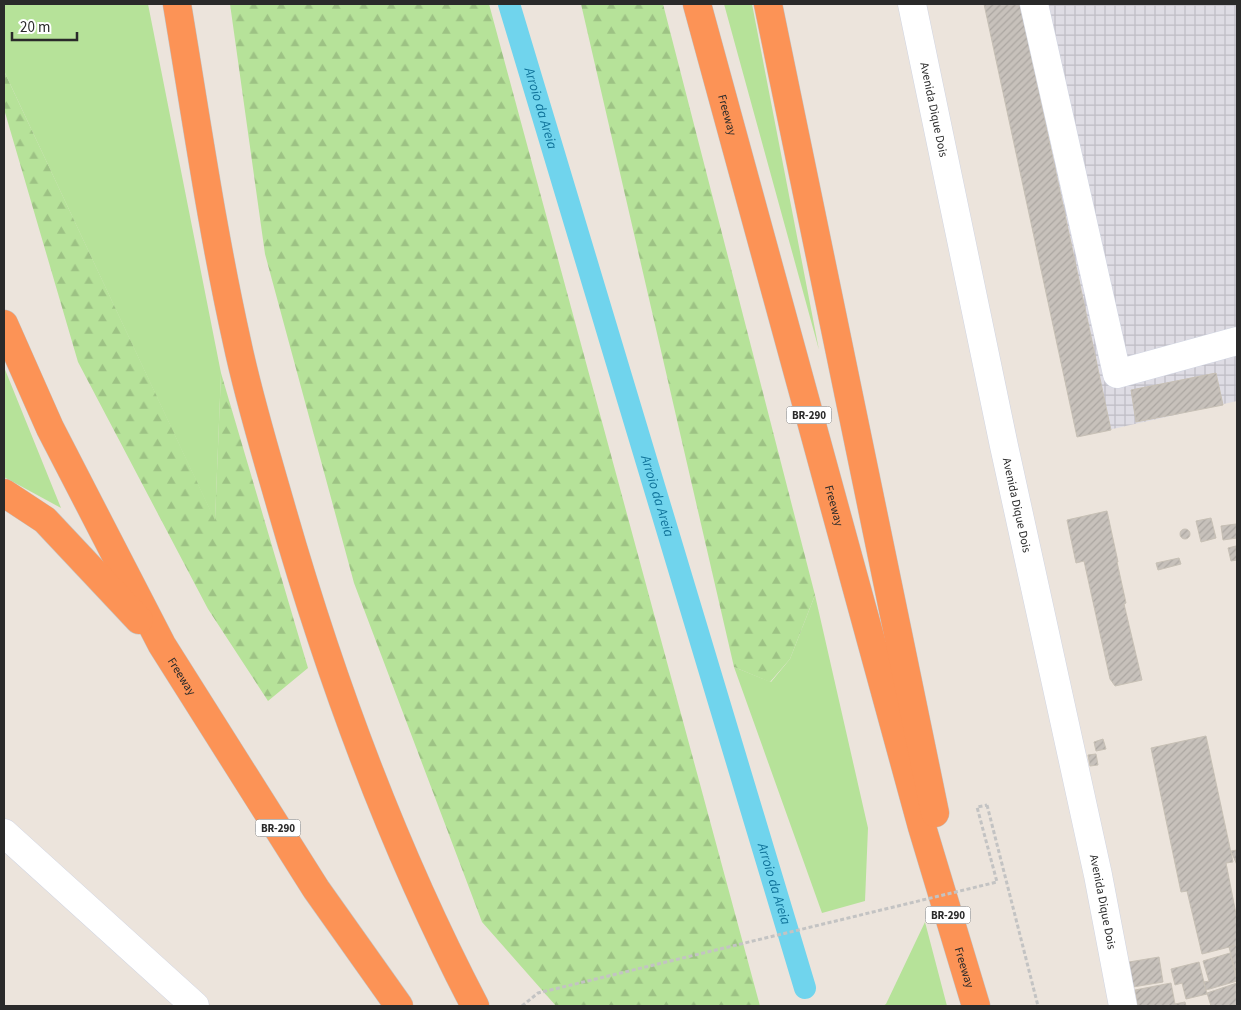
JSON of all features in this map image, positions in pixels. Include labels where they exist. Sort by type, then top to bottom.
[{"type":"highway","points":[[177,4],[220,258],[237,344],[258,429],[304,588],[352,727],[407,864],[444,946],[475,1006]]},
{"type":"highway","name":"Freeway","points":[[697,4],[922,827],[975,1005]]},
{"type":"highway","points":[[768,4],[975,1005]]},
{"type":"highway","name":"Freeway","points":[[4,324],[50,428],[162,645],[316,889],[399,1006]]},
{"type":"highway","points":[[4,493],[45,520],[162,645]]},
{"type":"street","name":"Avenida Dique Dois","points":[[912,4],[1004,446],[1098,875],[1124,1006]]},
{"type":"street","points":[[1034,4],[1118,374],[1237,340]]},
{"type":"street","points":[[4,833],[196,1006]]},
{"type":"path","points":[[522,1006],[538,993],[997,882],[977,807],[987,805],[1038,1006]]},
{"type":"shaded area","points":[[984,4],[1237,4],[1237,401],[1077,437]]},
{"type":"green space","points":[[4,4],[148,4],[221,373],[215,521],[4,71]]},
{"type":"green space","points":[[230,4],[489,4],[760,1006],[556,1006],[482,922],[354,583],[265,254]]},
{"type":"green space","points":[[581,4],[663,4],[815,595],[790,659],[770,682],[734,667]]},
{"type":"green space","points":[[724,4],[752,4],[819,350]]},
{"type":"green space","points":[[4,71],[215,520],[221,373],[308,668],[268,701],[208,609],[78,362],[4,109]]},
{"type":"green space","points":[[4,367],[61,508],[4,477]]},
{"type":"green space","points":[[815,595],[868,828],[865,901],[822,913],[734,667],[771,682],[790,659]]},
{"type":"green space","points":[[925,922],[947,1006],[883,1006],[886,1004]]},
{"type":"building","points":[[984,4],[1020,4],[1111,430],[1077,437]]},
{"type":"building","points":[[1216,373],[1223,405],[1136,422],[1131,390]]},
{"type":"building","points":[[1107,511],[1126,603],[1124,604],[1142,680],[1115,686],[1110,679],[1084,561],[1076,563],[1067,520]]},
{"type":"building","points":[[1211,518],[1216,538],[1201,542],[1196,521]]},
{"type":"building","points":[[1236,524],[1237,538],[1223,540],[1221,526]]},
{"type":"building","points":[[1185,529],[1190,534],[1185,539],[1180,534]]},
{"type":"building","points":[[1236,546],[1237,560],[1231,561],[1228,548]]},
{"type":"building","points":[[1179,558],[1181,564],[1158,570],[1156,563]]},
{"type":"building","points":[[1206,736],[1233,862],[1226,863],[1237,919],[1237,945],[1202,954],[1187,891],[1181,892],[1151,748]]},
{"type":"building","points":[[1103,739],[1106,749],[1096,751],[1094,742]]},
{"type":"building","points":[[1096,754],[1098,765],[1090,766],[1088,755]]},
{"type":"building","points":[[1237,850],[1237,865],[1231,851]]},
{"type":"building","points":[[1237,945],[1237,978],[1229,947]]},
{"type":"building","points":[[1230,953],[1237,981],[1206,990],[1204,982],[1209,981],[1203,961]]},
{"type":"building","points":[[1159,957],[1163,982],[1133,987],[1129,962]]},
{"type":"building","points":[[1199,962],[1207,994],[1186,999],[1182,983],[1175,985],[1171,969]]},
{"type":"building","points":[[1171,983],[1175,1004],[1185,1002],[1186,1006],[1138,1006],[1135,990]]},
{"type":"building","points":[[1237,983],[1237,1005],[1211,1006],[1207,993]]},
{"type":"waterway","name":"Arroio da Areia","points":[[509,4],[805,988]]}]
